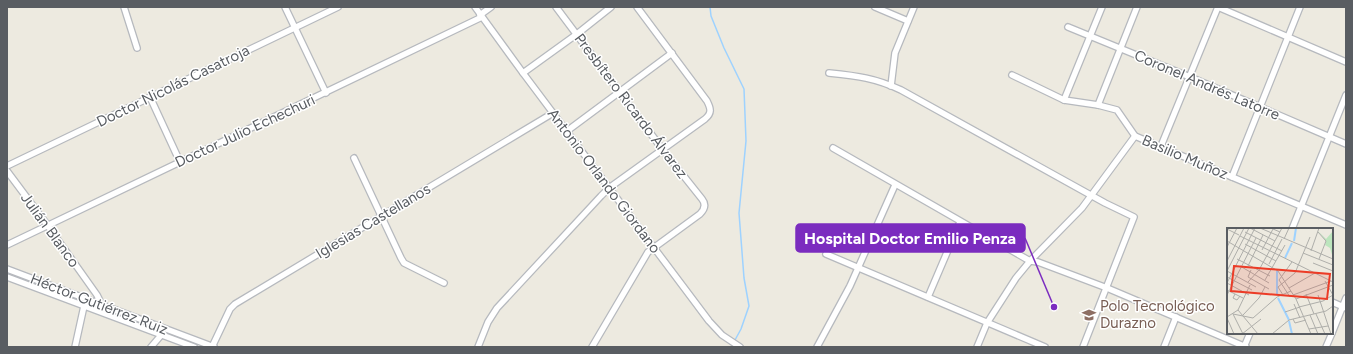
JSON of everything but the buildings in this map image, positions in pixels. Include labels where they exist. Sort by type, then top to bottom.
[{"type":"street","points":[[124,7],[137,48]]},
{"type":"street","points":[[285,7],[326,93]]},
{"type":"street","name":"Doctor Nicolás Casatroja","points":[[7,166],[338,7]]},
{"type":"street","name":"Antonio Orlando Giordano","points":[[475,7],[609,188],[718,331],[728,340],[740,347]]},
{"type":"street","name":"Doctor Julio Echechuri","points":[[7,245],[326,93],[481,16],[491,7]]},
{"type":"street","name":"Presbítero Ricardo Álvarez","points":[[556,7],[663,150],[702,198],[705,206],[700,214],[654,248]]},
{"type":"street","points":[[523,73],[612,7]]},
{"type":"street","points":[[478,347],[486,327],[498,308],[601,196],[609,188],[705,119],[711,111],[707,101],[637,7]]},
{"type":"street","points":[[875,7],[908,21]]},
{"type":"street","points":[[892,86],[895,53],[914,7]]},
{"type":"street","points":[[1064,100],[1102,7]]},
{"type":"street","points":[[1098,105],[1137,7]]},
{"type":"street","points":[[1161,146],[1218,7],[1346,62]]},
{"type":"street","points":[[1232,177],[1300,7]]},
{"type":"street","name":"Coronel Andrés Latorre","points":[[1068,27],[1190,77],[1346,144]]},
{"type":"street","points":[[567,131],[672,53]]},
{"type":"street","points":[[829,73],[867,77],[892,86],[1092,194],[1105,203],[1134,217],[1083,347]]},
{"type":"street","name":"Basilio Muñoz","points":[[1012,75],[1064,100],[1098,105],[1117,110],[1135,136],[1346,225]]},
{"type":"street","points":[[1292,228],[1346,96]]},
{"type":"street","points":[[150,97],[180,162]]},
{"type":"street","name":"Iglesias Castellanos","points":[[213,347],[230,309],[234,304],[554,113]]},
{"type":"street","points":[[977,347],[987,323],[1016,278],[1030,261],[1082,208],[1135,136]]},
{"type":"street","points":[[833,148],[895,185],[1030,261],[1038,262],[1107,288],[1245,347],[1250,334]]},
{"type":"street","points":[[354,158],[400,258],[404,263],[444,283]]},
{"type":"street","name":"Julián Blanco","points":[[7,171],[97,295],[100,304]]},
{"type":"street","points":[[817,347],[850,286],[895,185]]},
{"type":"street","points":[[928,297],[960,222]]},
{"type":"street","points":[[592,347],[648,252],[654,248]]},
{"type":"street","points":[[826,254],[1045,347]]},
{"type":"street","name":"Héctor Gutiérrez Ruiz","points":[[7,269],[213,347]]},
{"type":"street","name":"Héctor Gutiérrez Ruiz","points":[[7,277],[194,347]]},
{"type":"street","points":[[1333,331],[1344,308],[1346,298]]},
{"type":"street","points":[[1333,302],[1344,308]]},
{"type":"street","points":[[98,312],[100,304]]},
{"type":"street","points":[[75,347],[84,306]]},
{"type":"street","points":[[1164,347],[1176,317]]},
{"type":"street","points":[[151,347],[165,329]]},
{"type":"street","points":[[1326,347],[1332,334]]},
{"type":"waterway","points":[[710,7],[711,16],[724,48],[744,89],[746,141],[739,213],[744,278],[749,306],[741,329],[735,340]]},
{"type":"place","name":"Hospital Doctor Emilio Penza","points":[[1054,307]]},
{"type":"place","name":"Polo Tecnológico Durazno","points":[[1089,315]]}]
